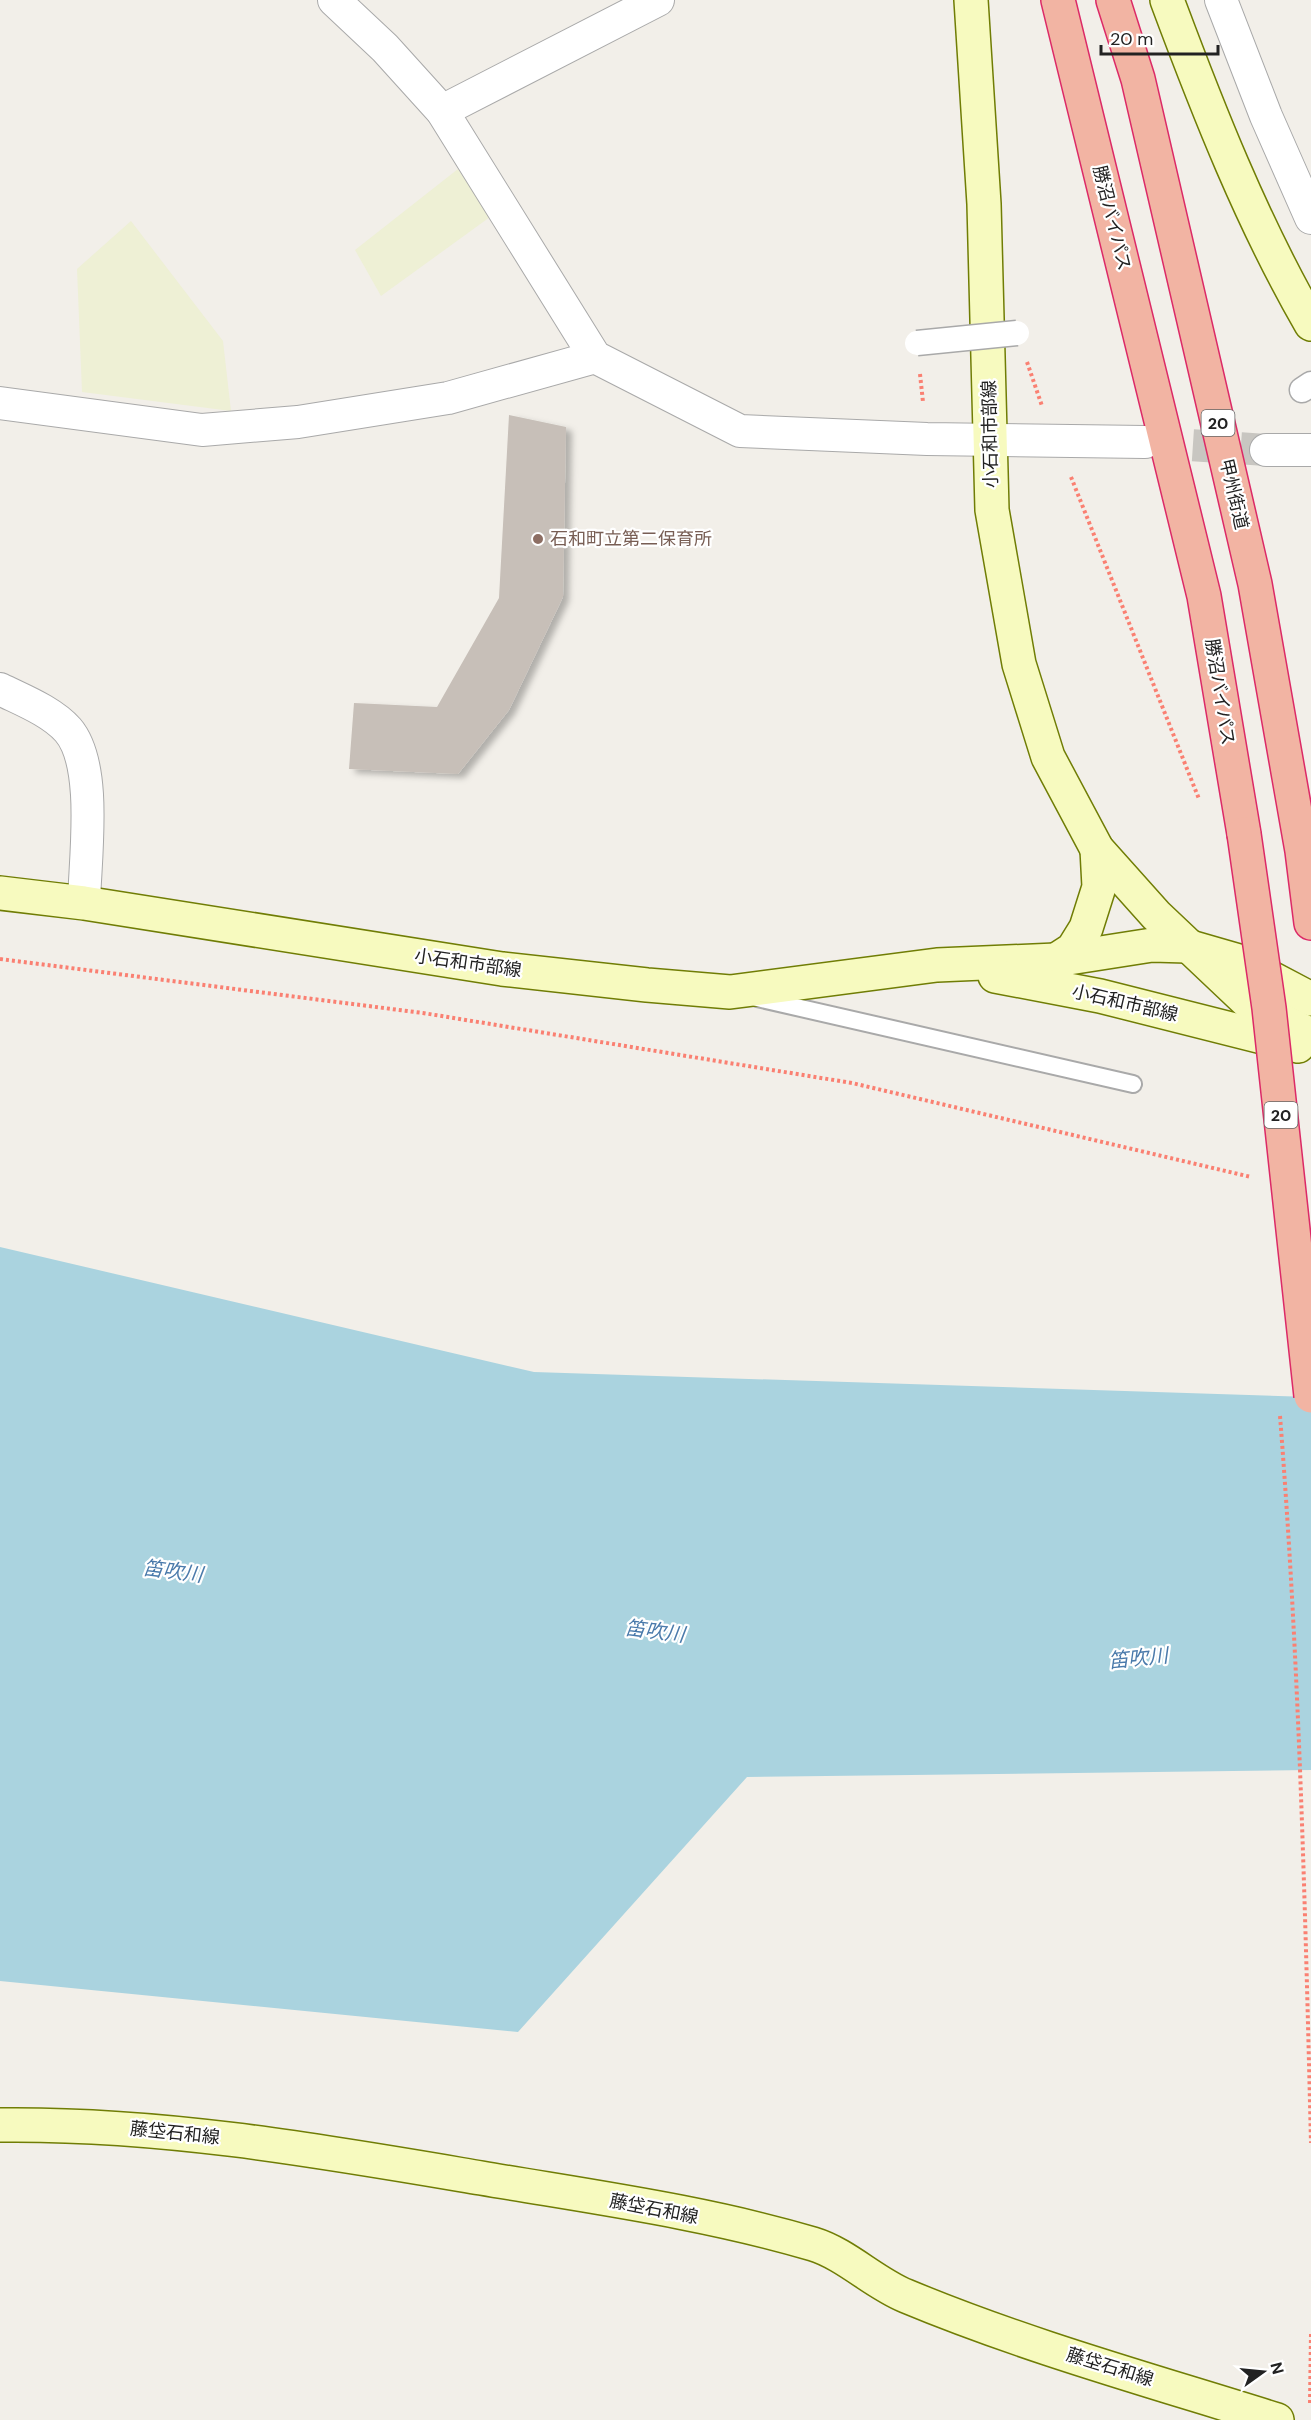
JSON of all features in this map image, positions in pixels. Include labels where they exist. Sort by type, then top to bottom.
[{"type":"highway","name":"勝沼バイパス","points":[[1058,0],[1204,596],[1244,834],[1269,1008],[1311,1396]]},
{"type":"highway","name":"甲州街道","points":[[1113,0],[1138,79],[1255,584],[1302,851],[1311,923]]},
{"type":"main road","name":"小石和市部線","points":[[971,0],[984,204],[992,510],[1019,664],[1048,757],[1096,849],[1187,946],[1249,1003],[1311,1035]]},
{"type":"main road","points":[[1167,0],[1200,89],[1276,261],[1311,324]]},
{"type":"main road","name":"小石和市部線","points":[[1056,960],[1073,949],[1086,928],[1099,887],[1096,849]]},
{"type":"main road","name":"小石和市部線","points":[[0,893],[84,903],[502,969],[647,986],[730,992],[937,964],[1056,960],[1152,945],[1187,946],[1239,961],[1311,999]]},
{"type":"main road","name":"小石和市部線","points":[[937,964],[1100,996],[1311,1050]]},
{"type":"main road","name":"藤垈石和線","points":[[0,2125],[88,2126],[269,2143],[678,2211],[818,2245],[902,2295],[1035,2344],[1277,2420]]},
{"type":"street","points":[[334,0],[386,48],[442,111],[595,357],[740,431],[927,439],[1145,442]]},
{"type":"street","points":[[442,111],[658,0]]},
{"type":"street","points":[[1221,0],[1266,116],[1311,218]]},
{"type":"street","points":[[917,343],[1017,333]]},
{"type":"street","points":[[0,402],[202,430],[298,422],[448,398],[595,357]]},
{"type":"street","points":[[1266,450],[1311,450]]},
{"type":"street","points":[[0,689],[43,711],[67,729],[80,750],[87,775],[84,903]]},
{"type":"lane","points":[[730,992],[1133,1084]]},
{"type":"path","points":[[1017,333],[1200,802]]},
{"type":"path","points":[[917,343],[927,439]]},
{"type":"path","points":[[0,959],[423,1013],[852,1083],[1254,1177]]},
{"type":"path","points":[[1257,1169],[1258,1181]]},
{"type":"path","points":[[1280,1406],[1303,1815],[1311,2143]]},
{"type":"path","points":[[1310,2410],[1311,2334]]},
{"type":"green space","points":[[458,169],[490,217],[381,296],[355,250]]},
{"type":"green space","points":[[131,221],[223,341],[231,411],[82,392],[77,269]]},
{"type":"water","name":"笛吹川","points":[[0,1247],[534,1372],[1311,1397],[1311,1770],[747,1777],[518,2032],[0,1981]]},
{"type":"building","points":[[509,415],[566,427],[563,597],[509,710],[458,774],[349,769],[354,703],[437,707],[499,598]]},
{"type":"tunnel","points":[[1145,442],[1266,450]]},
{"type":"place","name":"石和町立第二保育所","points":[[538,539]]}]
